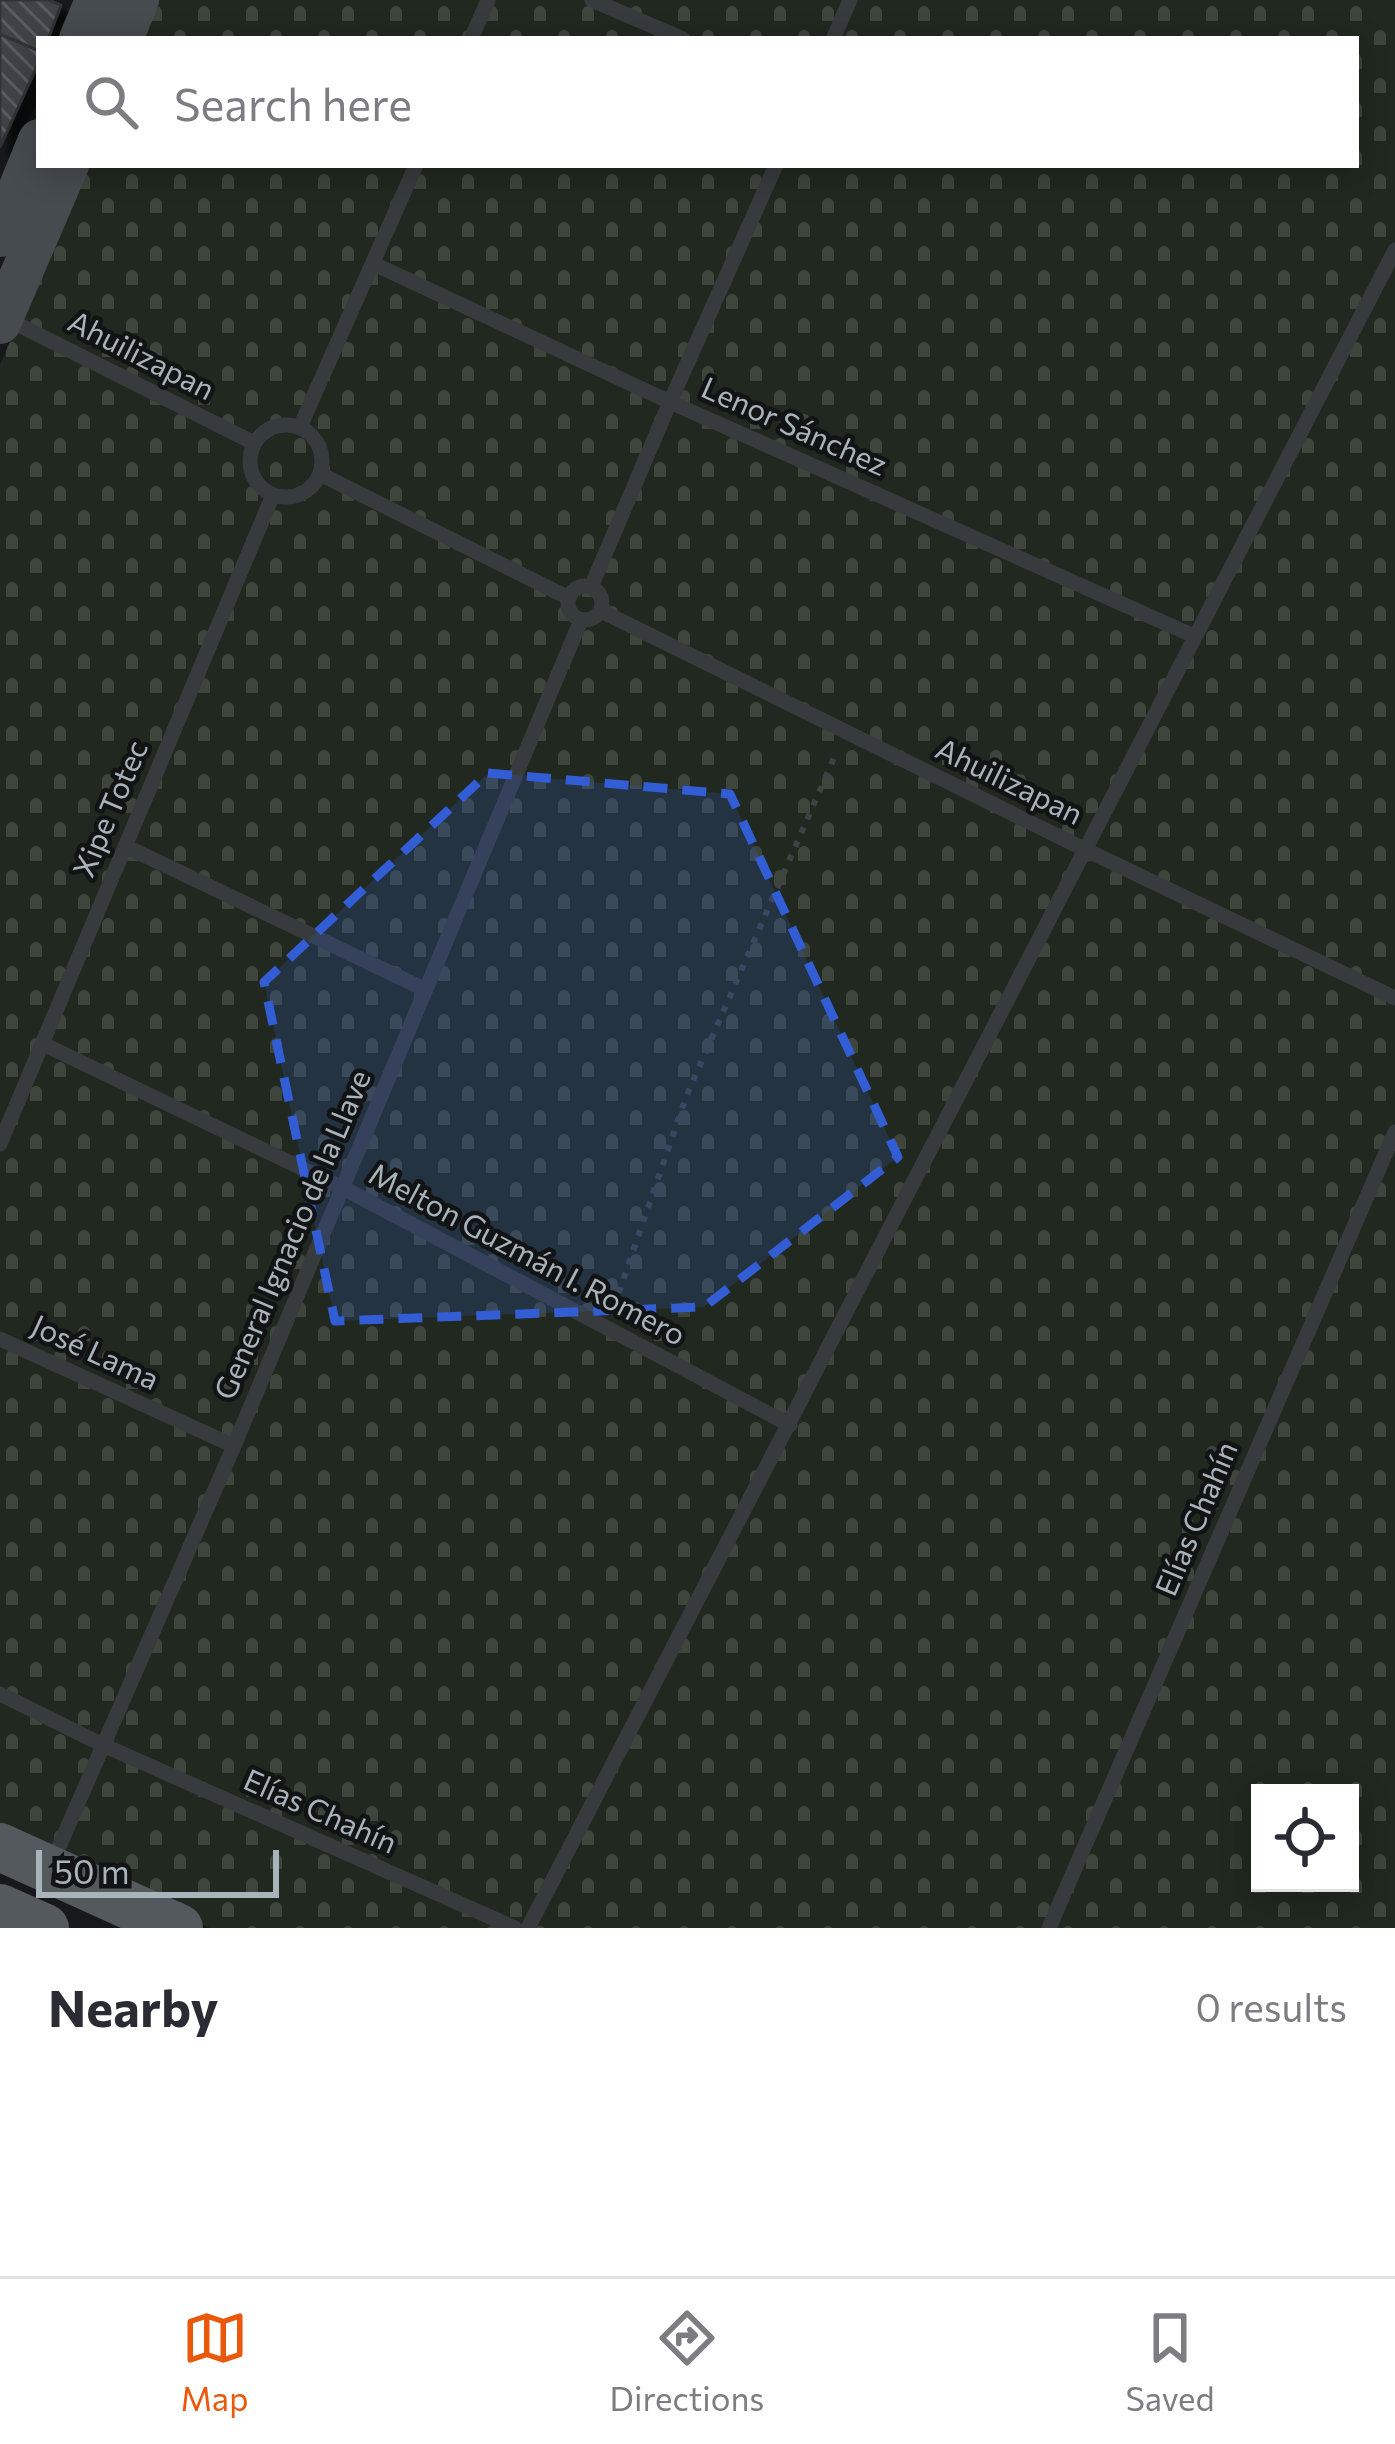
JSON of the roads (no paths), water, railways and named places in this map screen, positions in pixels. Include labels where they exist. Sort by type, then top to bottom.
[{"type":"main road","points":[[81,36],[96,0]]},
{"type":"main road","points":[[123,36],[138,0]]},
{"type":"main road","points":[[0,236],[36,147]]},
{"type":"main road","points":[[1,320],[67,168]]},
{"type":"main road","points":[[0,1846],[179,1928]]},
{"type":"main road","points":[[0,1875],[116,1928]]},
{"type":"main road","points":[[0,1908],[45,1928]]},
{"type":"lane","points":[[472,36],[488,0]]},
{"type":"lane","points":[[592,0],[676,36]]},
{"type":"lane","points":[[833,36],[850,0]]},
{"type":"lane","points":[[300,427],[415,168]]},
{"type":"lane","points":[[591,586],[775,168]]},
{"type":"lane","points":[[528,1928],[1395,250]]},
{"type":"lane","name":"Lenor Sánchez","points":[[374,264],[1194,636]]},
{"type":"lane","name":"Ahuilizapan","points":[[1,320],[254,443]]},
{"type":"lane","points":[[278,425],[300,427],[319,444],[320,473],[309,490],[297,496],[273,495],[255,481],[250,458],[254,443],[278,425]]},
{"type":"lane","points":[[320,473],[569,598]]},
{"type":"lane","name":"Xipe Totec","points":[[0,1144],[273,495]]},
{"type":"lane","points":[[580,586],[591,586],[602,600],[601,611],[593,619],[581,620],[569,609],[569,598],[580,586]]},
{"type":"lane","name":"Ahuilizapan","points":[[601,611],[1395,998]]},
{"type":"lane","name":"General Ignacio de la Llave","points":[[50,1868],[234,1446],[581,620]]},
{"type":"lane","points":[[125,846],[424,989]]},
{"type":"lane","name":"Melton Guzmán I. Romero","points":[[43,1044],[343,1188],[790,1425]]},
{"type":"lane","name":"Elías Chahín","points":[[1049,1928],[1395,1132]]},
{"type":"lane","name":"José Lama","points":[[0,1339],[234,1446]]},
{"type":"lane","name":"Elías Chahín","points":[[0,1694],[103,1745],[514,1928]]}]
